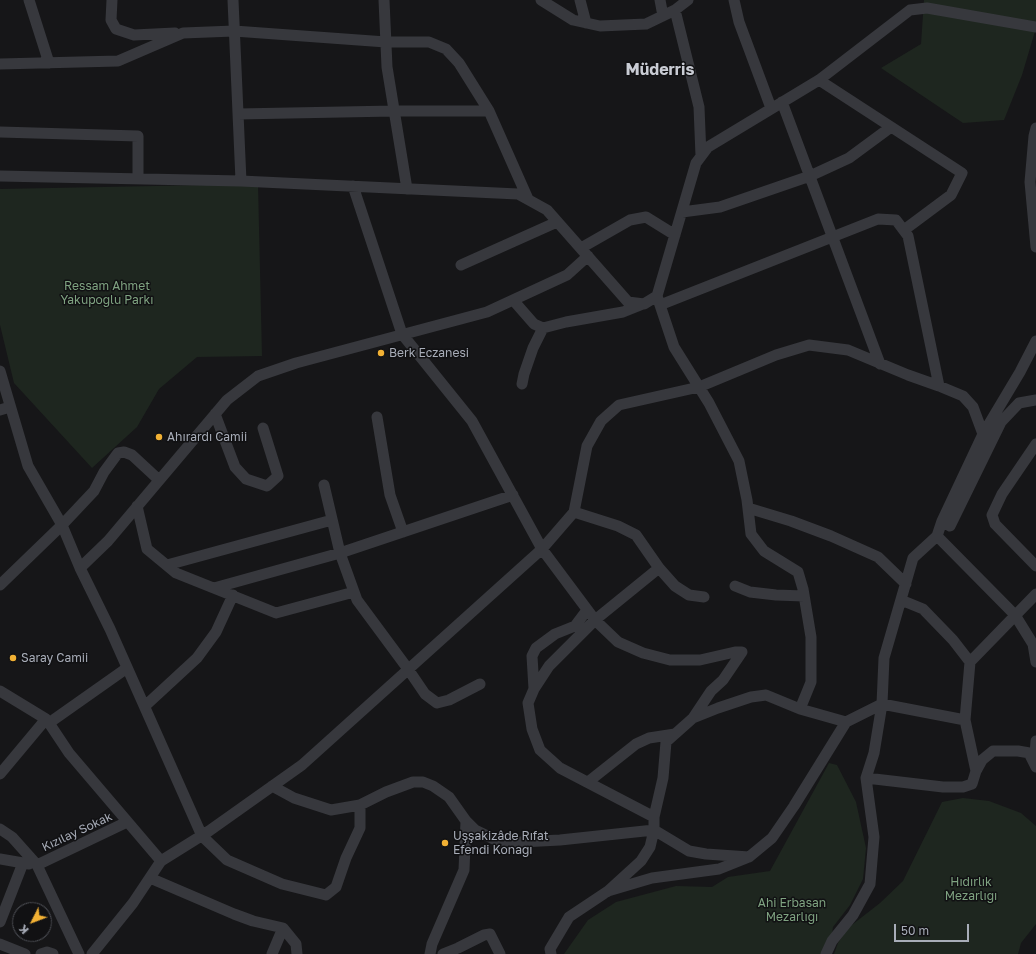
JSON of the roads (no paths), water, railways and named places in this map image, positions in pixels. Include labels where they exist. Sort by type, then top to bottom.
[{"type":"street","points":[[29,0],[49,63]]},
{"type":"street","points":[[112,0],[111,20],[116,29],[134,35],[234,31],[386,42],[429,42],[446,49],[459,63],[489,111],[528,199]]},
{"type":"street","points":[[233,0],[240,181]]},
{"type":"street","points":[[384,0],[388,67],[407,189]]},
{"type":"street","points":[[542,0],[573,20],[600,26],[646,24],[675,10],[688,0]]},
{"type":"street","points":[[580,0],[586,23]]},
{"type":"street","points":[[660,0],[663,16]]},
{"type":"street","points":[[734,0],[739,22],[771,108]]},
{"type":"street","points":[[910,0],[917,9]]},
{"type":"street","points":[[800,709],[811,682],[811,637],[798,572],[764,551],[751,534],[748,508],[739,461],[709,403],[674,347],[658,300],[696,162],[708,147],[819,80],[910,10],[927,8],[1036,27]]},
{"type":"street","points":[[675,10],[699,107],[701,156]]},
{"type":"street","points":[[0,64],[118,61],[183,33]]},
{"type":"street","points":[[819,80],[962,173],[951,195],[904,230]]},
{"type":"street","points":[[782,102],[880,364]]},
{"type":"street","points":[[238,114],[489,111]]},
{"type":"street","points":[[682,212],[720,208],[810,176],[849,158],[891,127]]},
{"type":"street","points":[[1036,128],[1030,182],[1036,247]]},
{"type":"street","points":[[0,132],[138,136],[138,179]]},
{"type":"street","points":[[0,176],[240,181],[518,194],[547,210],[628,302],[644,304]]},
{"type":"street","points":[[353,186],[402,334],[472,421],[542,549],[595,620],[618,642],[643,653],[670,660],[700,660],[735,652],[742,652],[723,680],[711,691],[693,718],[666,742],[663,778],[654,817],[654,830],[650,847],[641,861],[607,892],[569,917],[550,950],[550,954]]},
{"type":"street","points":[[80,568],[108,542],[227,400],[258,376],[296,363],[487,312],[567,275],[585,252],[630,220],[646,217],[675,235]]},
{"type":"street","points":[[513,300],[534,324],[543,328],[566,322],[623,312],[878,220],[896,220],[908,236],[939,386]]},
{"type":"street","points":[[462,265],[557,222]]},
{"type":"street","points":[[522,384],[533,348],[543,328]]},
{"type":"street","points":[[826,954],[832,941],[853,916],[870,884],[874,837],[866,778],[874,753],[882,704],[884,658],[913,558],[937,536],[942,521],[983,434],[1020,372],[1036,341]]},
{"type":"street","points":[[92,954],[133,903],[160,861],[202,836],[302,765],[542,549],[574,512],[587,446],[601,421],[619,405],[699,387],[776,355],[809,345],[848,350],[963,396],[973,406],[983,434]]},
{"type":"street","points":[[0,372],[5,408],[28,466],[62,525],[80,568],[128,668],[202,836],[227,860],[282,884],[326,895],[336,886],[346,858],[360,828],[360,805]]},
{"type":"street","points":[[942,521],[950,526],[1001,422],[1019,403],[1036,400]]},
{"type":"street","points":[[215,414],[235,467],[246,479],[267,486],[278,476],[263,428]]},
{"type":"street","points":[[377,416],[390,495],[402,532]]},
{"type":"street","points":[[1036,444],[1002,494],[992,515],[995,524],[1036,566]]},
{"type":"street","points":[[0,585],[62,525],[94,491],[104,472],[118,453],[124,452],[132,455],[159,480]]},
{"type":"street","points":[[324,485],[340,553],[357,600],[425,694],[437,703],[449,700],[480,684]]},
{"type":"street","points":[[214,588],[340,553],[513,495]]},
{"type":"street","points":[[138,506],[147,549],[176,573],[232,596],[276,613],[354,592]]},
{"type":"street","points":[[748,508],[791,521],[831,536],[878,557],[906,584]]},
{"type":"street","points":[[574,512],[618,526],[636,535],[659,568],[676,586],[689,595],[704,597]]},
{"type":"street","points":[[166,565],[332,520]]},
{"type":"street","points":[[937,536],[1015,616],[1033,644],[1036,662]]},
{"type":"street","points":[[654,817],[560,768],[540,750],[532,729],[528,704],[534,689],[549,666],[595,620],[659,568]]},
{"type":"street","points":[[735,586],[750,592],[804,596]]},
{"type":"street","points":[[976,771],[965,720],[970,662],[1036,594]]},
{"type":"street","points":[[145,706],[197,658],[216,632],[232,596]]},
{"type":"street","points":[[901,600],[923,609],[953,640],[970,662]]},
{"type":"street","points":[[534,689],[532,656],[536,648],[555,634],[575,626],[587,610]]},
{"type":"street","points":[[0,774],[47,721],[128,668]]},
{"type":"street","points":[[0,692],[47,721],[69,753],[160,861]]},
{"type":"street","points":[[693,718],[751,697],[766,695],[800,709],[846,722]]},
{"type":"street","points":[[607,892],[652,878],[718,869],[749,856],[772,838],[794,806],[846,722],[882,704],[965,720]]},
{"type":"street","points":[[588,782],[636,744],[649,738],[676,734]]},
{"type":"street","points":[[1036,741],[1033,754],[1036,767]]},
{"type":"street","points":[[866,778],[943,787],[963,787],[972,784],[976,771],[982,760],[993,750],[1018,751],[1033,754]]},
{"type":"street","points":[[272,786],[294,798],[331,810],[360,805],[406,784],[423,782],[434,786],[449,797],[475,830],[502,844],[560,840],[654,830],[689,851],[706,854],[749,856]]},
{"type":"street","points":[[430,954],[432,944],[464,870],[466,820]]},
{"type":"street","name":"Kızılay Sokak","points":[[37,865],[127,822]]},
{"type":"street","points":[[0,829],[12,838],[37,865],[77,953]]},
{"type":"street","points":[[0,859],[37,865]]},
{"type":"street","points":[[0,922],[23,863]]},
{"type":"street","points":[[150,878],[234,914],[253,921],[283,928],[296,944],[297,954]]},
{"type":"street","points":[[272,954],[283,928]]},
{"type":"street","points":[[443,954],[484,934],[490,934],[500,954]]},
{"type":"street","points":[[0,944],[25,954]]},
{"type":"place","name":"Berk Eczanesi","points":[[381,353]]},
{"type":"place","name":"Ahırardı Camii","points":[[159,437]]},
{"type":"place","name":"Saray Camii","points":[[13,658]]},
{"type":"place","name":"Uşşakizâde Rıfat Efendi Konağı","points":[[445,843]]},
{"type":"district","name":"Müderris","points":[[660,70]]},
{"type":"park label","name":"Ressam Ahmet Yakupoğlu Parkı","points":[[107,293]]},
{"type":"park label","name":"Hıdırlık Mezarlığı","points":[[971,889]]},
{"type":"park label","name":"Ahi Erbasan Mezarlığı","points":[[792,910]]}]
